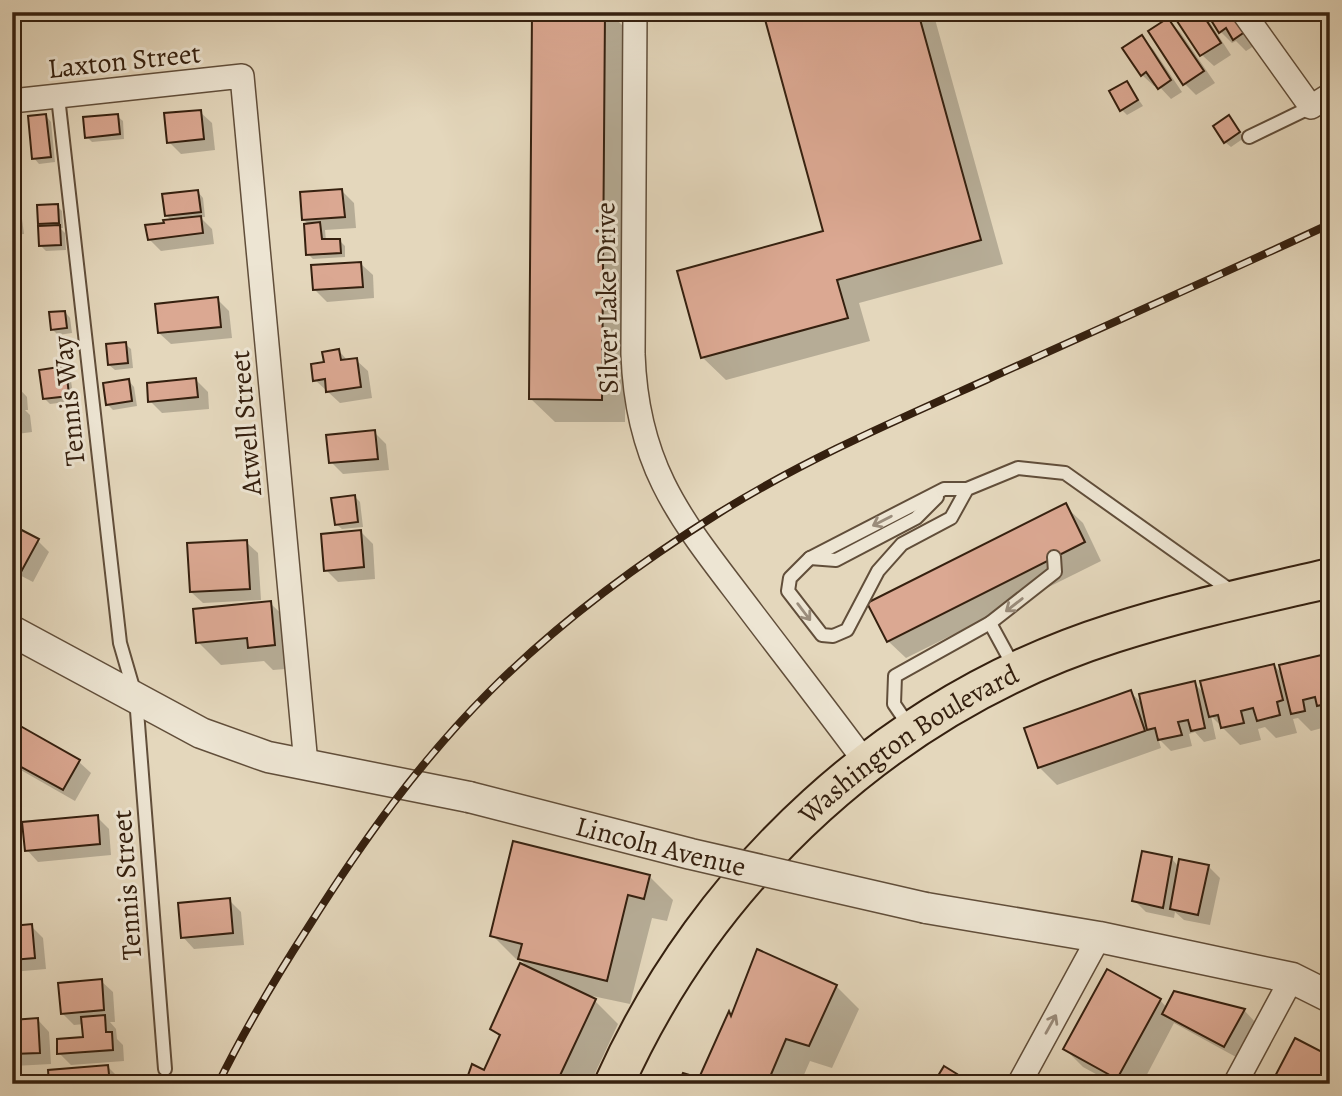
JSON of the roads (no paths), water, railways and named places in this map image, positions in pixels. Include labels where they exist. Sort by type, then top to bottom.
[{"type":"highway","name":"Washington Boulevard","points":[[614,1084],[654,1006],[683,959],[748,873],[784,835],[866,763],[959,701],[1016,672],[1113,633],[1330,578]]},
{"type":"street","name":"Silver Lake Drive","points":[[635,12],[633,367],[637,407],[650,454],[667,495],[689,529],[866,763]]},
{"type":"street","points":[[1244,12],[1320,101]]},
{"type":"street","name":"Laxton Street","points":[[12,101],[242,76]]},
{"type":"street","name":"Atwell Street","points":[[242,76],[306,764]]},
{"type":"street","name":"Lincoln Avenue","points":[[12,631],[201,733],[268,757],[469,797],[691,854],[926,908],[1099,937],[1292,978],[1330,997]]},
{"type":"street","points":[[1019,1084],[1099,937]]},
{"type":"street","points":[[1235,1084],[1292,978]]},
{"type":"lane","name":"Tennis Way","points":[[58,97],[120,643],[136,698]]},
{"type":"lane","points":[[1249,137],[1320,101]]},
{"type":"lane","points":[[967,489],[951,517],[902,544],[878,571],[847,630],[833,636],[822,635],[788,591],[790,578],[810,558],[835,560],[916,518],[944,489],[967,489],[1018,468],[1065,473],[1242,599]]},
{"type":"lane","points":[[912,731],[894,704],[895,676],[990,623],[1055,572],[1054,557]]},
{"type":"lane","points":[[990,623],[1016,672]]},
{"type":"lane","name":"Tennis Street","points":[[136,698],[165,1069]]},
{"type":"railway","points":[[218,1084],[250,1023],[297,945],[393,804],[464,718],[516,666],[571,618],[659,552],[719,513],[817,458],[1330,224]]}]
